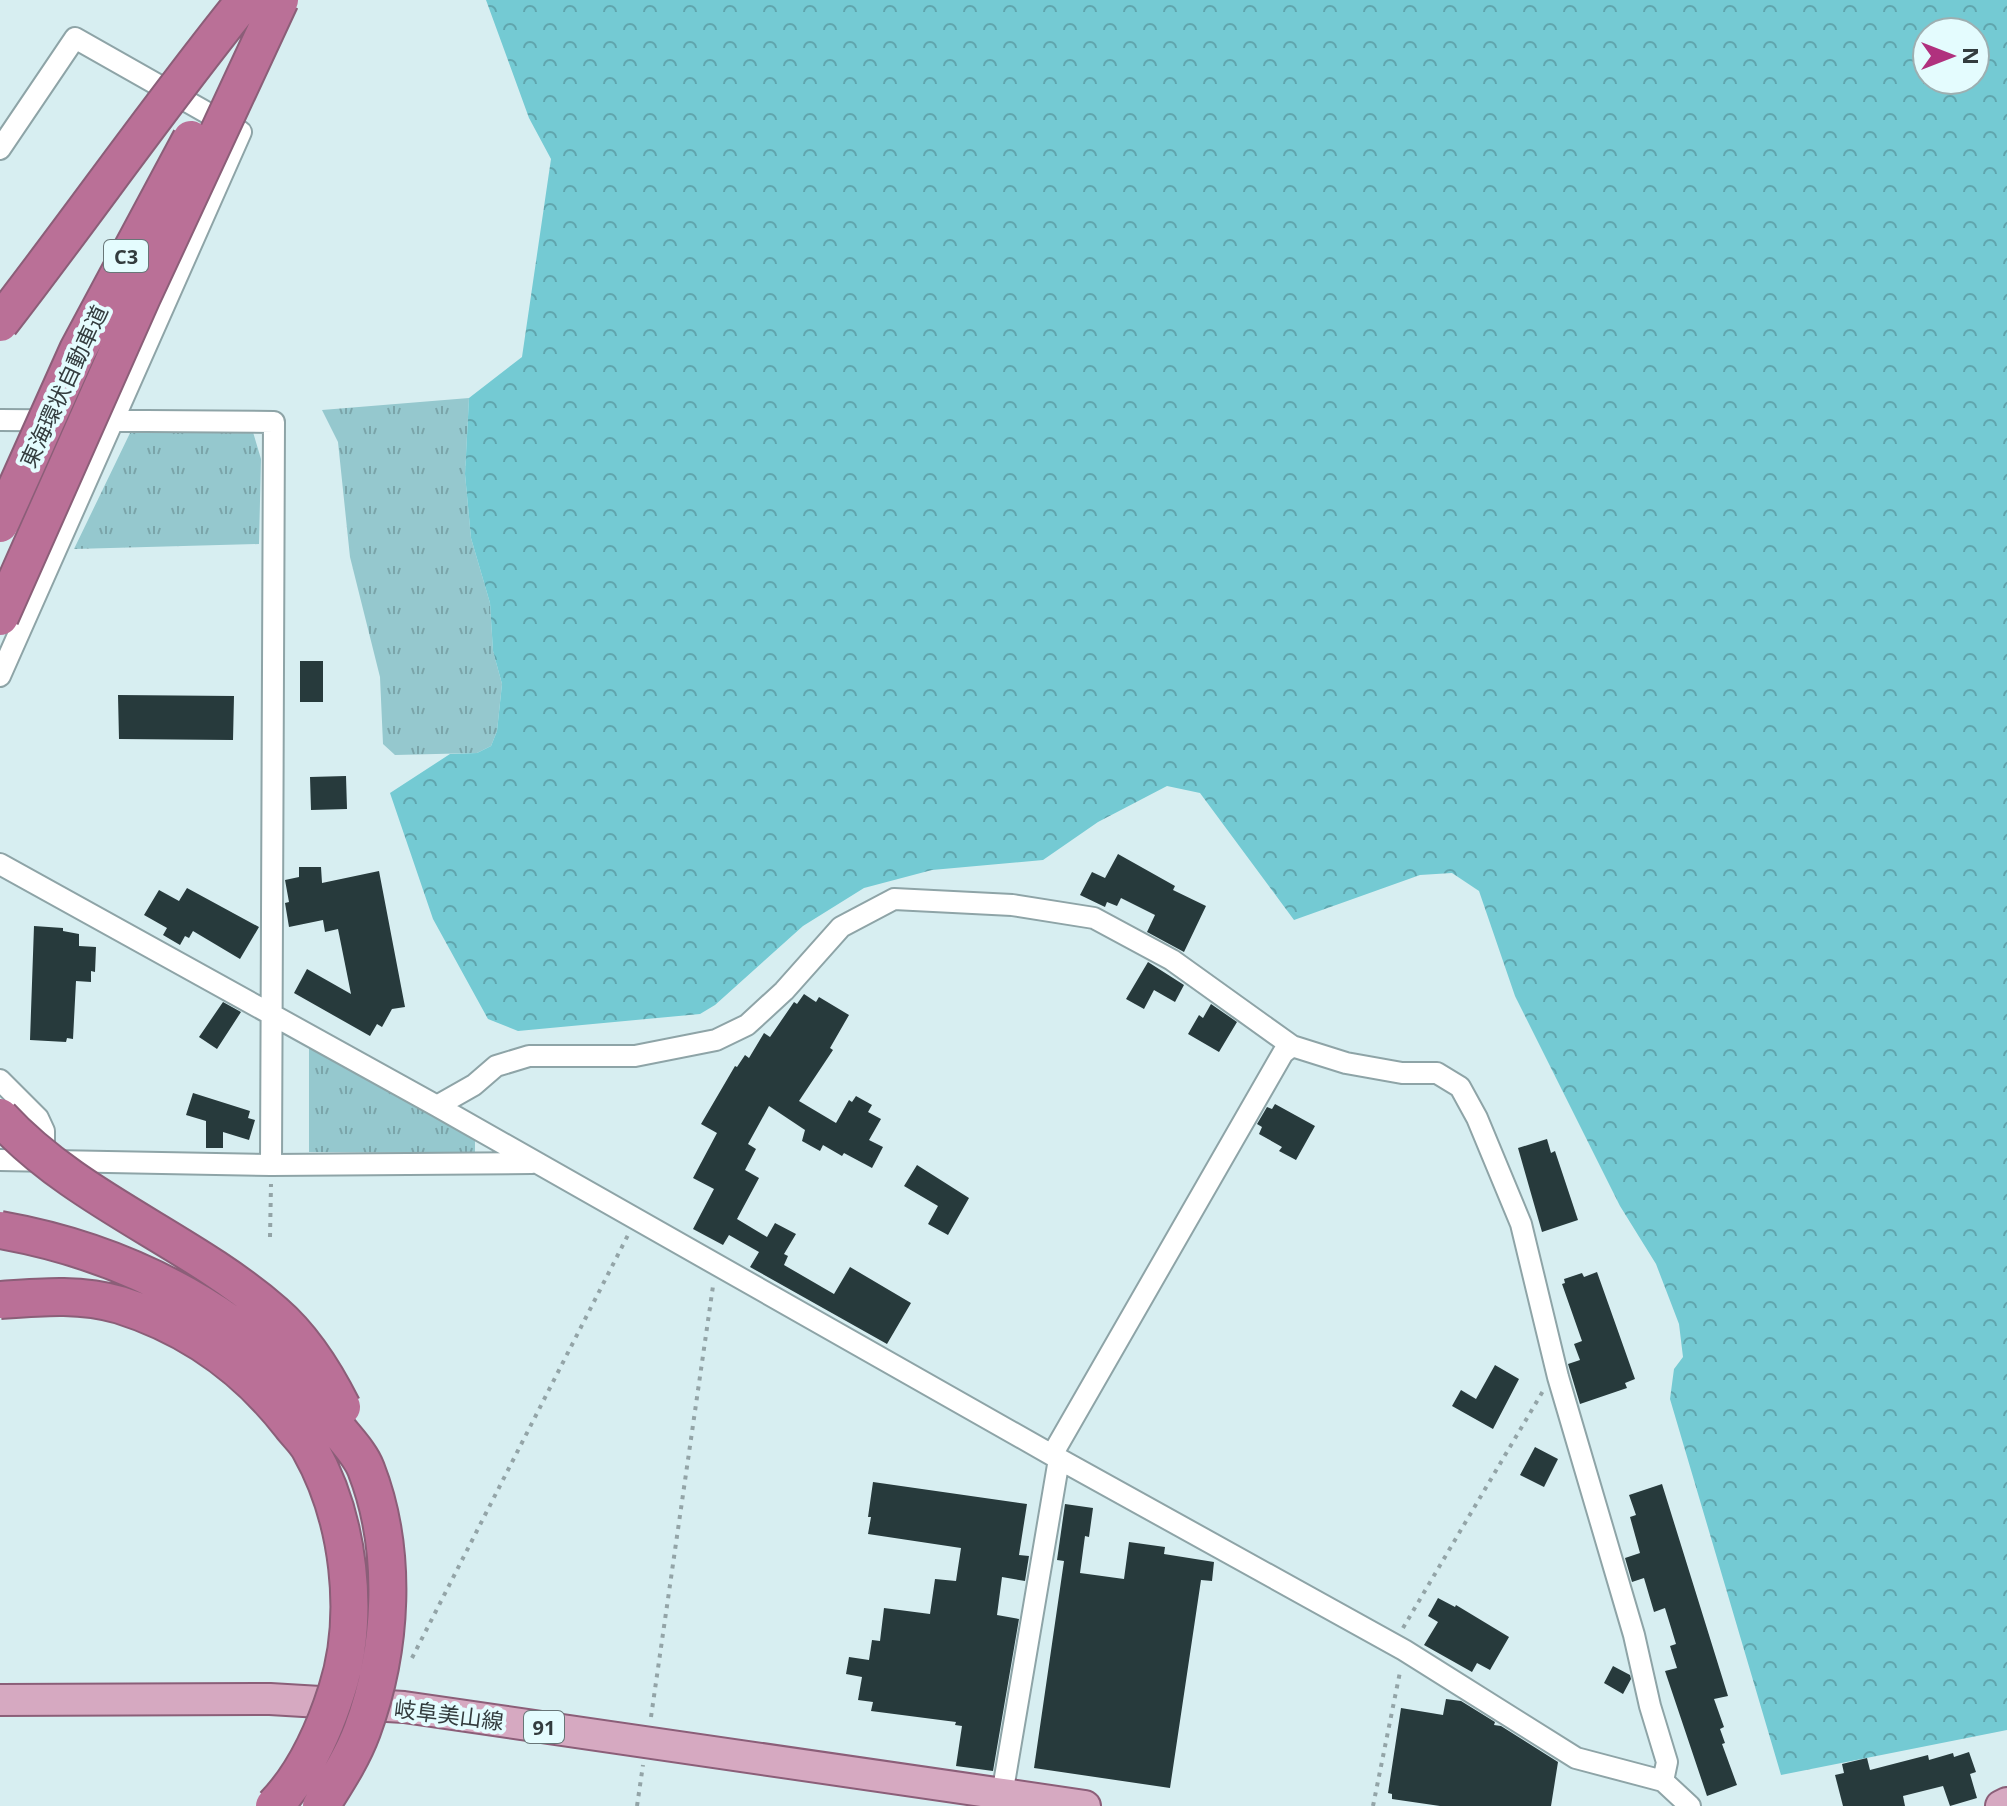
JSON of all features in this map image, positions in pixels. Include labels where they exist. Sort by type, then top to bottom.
[{"type":"highway","points":[[0,323],[80,220],[188,71],[245,0]]},
{"type":"highway","points":[[0,617],[277,0]]},
{"type":"highway","name":"東海環状自動車道","points":[[0,524],[78,350],[128,253],[216,95],[277,0]]},
{"type":"highway","points":[[0,1117],[26,1145],[87,1188],[225,1275],[275,1314],[306,1347],[341,1404],[365,1466],[381,1520],[386,1581],[385,1631],[378,1675],[362,1733],[343,1772],[321,1806]]},
{"type":"highway","points":[[0,1230],[81,1252],[166,1283],[222,1316],[295,1378],[322,1408],[365,1466]]},
{"type":"highway","points":[[0,1300],[61,1295],[76,1297],[119,1305],[171,1326],[225,1356],[273,1401],[310,1448],[331,1500],[345,1548],[351,1604],[346,1662],[326,1723],[306,1762],[274,1806]]},
{"type":"main road","name":"岐阜美山線","points":[[0,1700],[316,1701],[404,1707],[1085,1806]]},
{"type":"main road","points":[[2001,1806],[2007,1803]]},
{"type":"street","points":[[0,149],[75,38],[241,132],[0,676]]},
{"type":"street","points":[[0,420],[274,422],[271,1165]]},
{"type":"street","points":[[0,864],[1399,1647],[1576,1758],[1663,1781],[1690,1806]]},
{"type":"street","points":[[437,1106],[474,1085],[496,1066],[529,1056],[635,1056],[716,1040],[747,1025],[775,1000],[841,927],[894,899],[1012,905],[1094,918],[1172,960],[1292,1046],[1346,1063],[1388,1071],[1437,1073],[1460,1087],[1477,1118],[1521,1224],[1558,1377],[1634,1635],[1667,1762],[1663,1781]]},
{"type":"street","points":[[1002,1795],[1056,1457],[1283,1053],[1292,1046]]},
{"type":"street","points":[[0,1080],[38,1118],[44,1131],[44,1161]]},
{"type":"street","points":[[0,1160],[271,1165],[535,1163]]},
{"type":"path","points":[[270,1237],[271,1165]]},
{"type":"path","points":[[408,1665],[637,1219]]},
{"type":"path","points":[[637,1806],[716,1265]]},
{"type":"path","points":[[1373,1806],[1399,1647],[1542,1392],[1558,1377]]},
{"type":"green space","points":[[486,0],[2007,0],[2007,1730],[1781,1775],[1670,1399],[1674,1369],[1683,1357],[1679,1324],[1656,1264],[1620,1206],[1515,996],[1479,891],[1452,873],[1420,875],[1294,920],[1200,793],[1167,786],[1098,822],[1043,860],[932,870],[864,888],[803,926],[715,1005],[700,1014],[518,1031],[488,1019],[433,919],[390,793],[450,754],[477,753],[491,746],[497,731],[502,684],[493,651],[490,603],[471,538],[465,474],[469,398],[522,357],[551,159],[529,118]]},
{"type":"green space","points":[[469,398],[465,474],[471,538],[490,603],[493,651],[502,684],[497,731],[491,746],[477,753],[395,755],[383,744],[380,677],[350,557],[338,442],[322,410]]},
{"type":"green space","points":[[131,431],[253,432],[261,459],[259,544],[74,549]]},
{"type":"green space","points":[[309,1043],[475,1135],[475,1153],[309,1152]]},
{"type":"building","points":[[300,661],[323,661],[323,702],[300,702]]},
{"type":"building","points":[[118,695],[234,696],[233,740],[119,739]]},
{"type":"building","points":[[346,776],[347,809],[311,810],[310,777]]},
{"type":"building","points":[[1118,854],[1175,886],[1173,890],[1206,906],[1184,952],[1147,932],[1155,915],[1121,898],[1117,906],[1107,902],[1105,907],[1080,895],[1092,872],[1105,878]]},
{"type":"building","points":[[299,867],[321,867],[322,883],[379,871],[405,1007],[392,1009],[382,1027],[377,1024],[370,1036],[294,993],[307,969],[351,994],[338,929],[325,932],[323,920],[289,927],[285,880],[299,877]]},
{"type":"building","points":[[187,888],[259,927],[240,959],[193,931],[189,938],[185,936],[180,945],[163,935],[167,928],[144,915],[159,890],[179,901]]},
{"type":"building","points":[[34,926],[63,928],[63,931],[79,934],[79,946],[96,947],[95,972],[91,971],[91,982],[76,981],[73,1039],[67,1038],[66,1042],[30,1040]]},
{"type":"building","points":[[1148,962],[1184,985],[1175,1002],[1154,990],[1144,1009],[1126,999]]},
{"type":"building","points":[[804,994],[816,1002],[819,997],[849,1015],[830,1048],[833,1050],[799,1101],[836,1123],[849,1100],[852,1102],[856,1096],[872,1105],[868,1112],[881,1119],[869,1140],[883,1147],[872,1168],[823,1145],[820,1151],[802,1141],[805,1130],[769,1106],[748,1144],[756,1149],[745,1170],[759,1178],[737,1219],[767,1237],[775,1223],[796,1234],[784,1254],[788,1256],[784,1265],[834,1294],[850,1267],[911,1303],[887,1344],[750,1267],[759,1252],[729,1235],[723,1245],[693,1229],[714,1189],[693,1178],[717,1133],[701,1124],[735,1066],[745,1055],[749,1058],[764,1033],[770,1037],[794,1002],[797,1004]]},
{"type":"building","points":[[223,1002],[241,1012],[217,1049],[199,1037]]},
{"type":"building","points":[[1211,1004],[1237,1022],[1219,1052],[1188,1034],[1199,1015],[1203,1018]]},
{"type":"building","points":[[193,1093],[250,1111],[248,1118],[255,1120],[249,1140],[223,1132],[223,1148],[206,1148],[206,1121],[186,1115]]},
{"type":"building","points":[[1275,1104],[1315,1126],[1296,1160],[1279,1151],[1282,1147],[1259,1134],[1262,1127],[1257,1124],[1267,1107],[1272,1109]]},
{"type":"building","points":[[1547,1139],[1551,1153],[1555,1151],[1578,1220],[1542,1232],[1518,1148]]},
{"type":"building","points":[[917,1165],[969,1198],[948,1235],[928,1224],[938,1206],[904,1186]]},
{"type":"building","points":[[1597,1272],[1635,1379],[1625,1383],[1627,1388],[1580,1404],[1568,1364],[1580,1360],[1574,1344],[1582,1341],[1562,1284],[1565,1283],[1564,1279]]},
{"type":"building","points":[[1495,1365],[1519,1379],[1493,1429],[1452,1406],[1461,1390],[1476,1399]]},
{"type":"building","points":[[1535,1447],[1558,1459],[1544,1487],[1520,1475]]},
{"type":"building","points":[[873,1482],[1027,1504],[1019,1555],[1029,1556],[1025,1581],[1002,1577],[997,1615],[1019,1619],[993,1771],[956,1766],[962,1726],[955,1725],[956,1722],[871,1711],[873,1702],[858,1700],[862,1677],[846,1674],[849,1657],[869,1660],[872,1640],[880,1641],[884,1608],[930,1614],[935,1579],[956,1581],[961,1548],[868,1534]]},
{"type":"building","points":[[1662,1484],[1728,1696],[1714,1699],[1724,1727],[1720,1729],[1725,1743],[1722,1744],[1737,1785],[1707,1796],[1665,1671],[1677,1668],[1670,1646],[1676,1644],[1665,1608],[1654,1612],[1644,1578],[1632,1582],[1625,1558],[1640,1553],[1630,1517],[1636,1515],[1629,1495]]},
{"type":"building","points":[[1065,1504],[1093,1508],[1080,1573],[1124,1579],[1129,1542],[1165,1547],[1164,1554],[1214,1562],[1212,1581],[1201,1580],[1170,1788],[1034,1768],[1064,1561],[1057,1560]]},
{"type":"building","points":[[1438,1598],[1456,1605],[1509,1637],[1490,1670],[1477,1663],[1472,1672],[1424,1645],[1438,1622],[1428,1616]]},
{"type":"building","points":[[1613,1666],[1630,1675],[1623,1694],[1604,1683]]},
{"type":"building","points":[[1446,1699],[1461,1701],[1495,1722],[1494,1725],[1501,1726],[1558,1762],[1551,1806],[1440,1806],[1392,1799],[1392,1794],[1388,1793],[1401,1708],[1443,1715]]},
{"type":"building","points":[[1969,1752],[1976,1772],[1970,1774],[1977,1798],[1950,1806],[1943,1786],[1903,1796],[1905,1806],[1843,1806],[1835,1775],[1844,1773],[1842,1764],[1867,1758],[1870,1770],[1928,1755],[1929,1760]]}]
